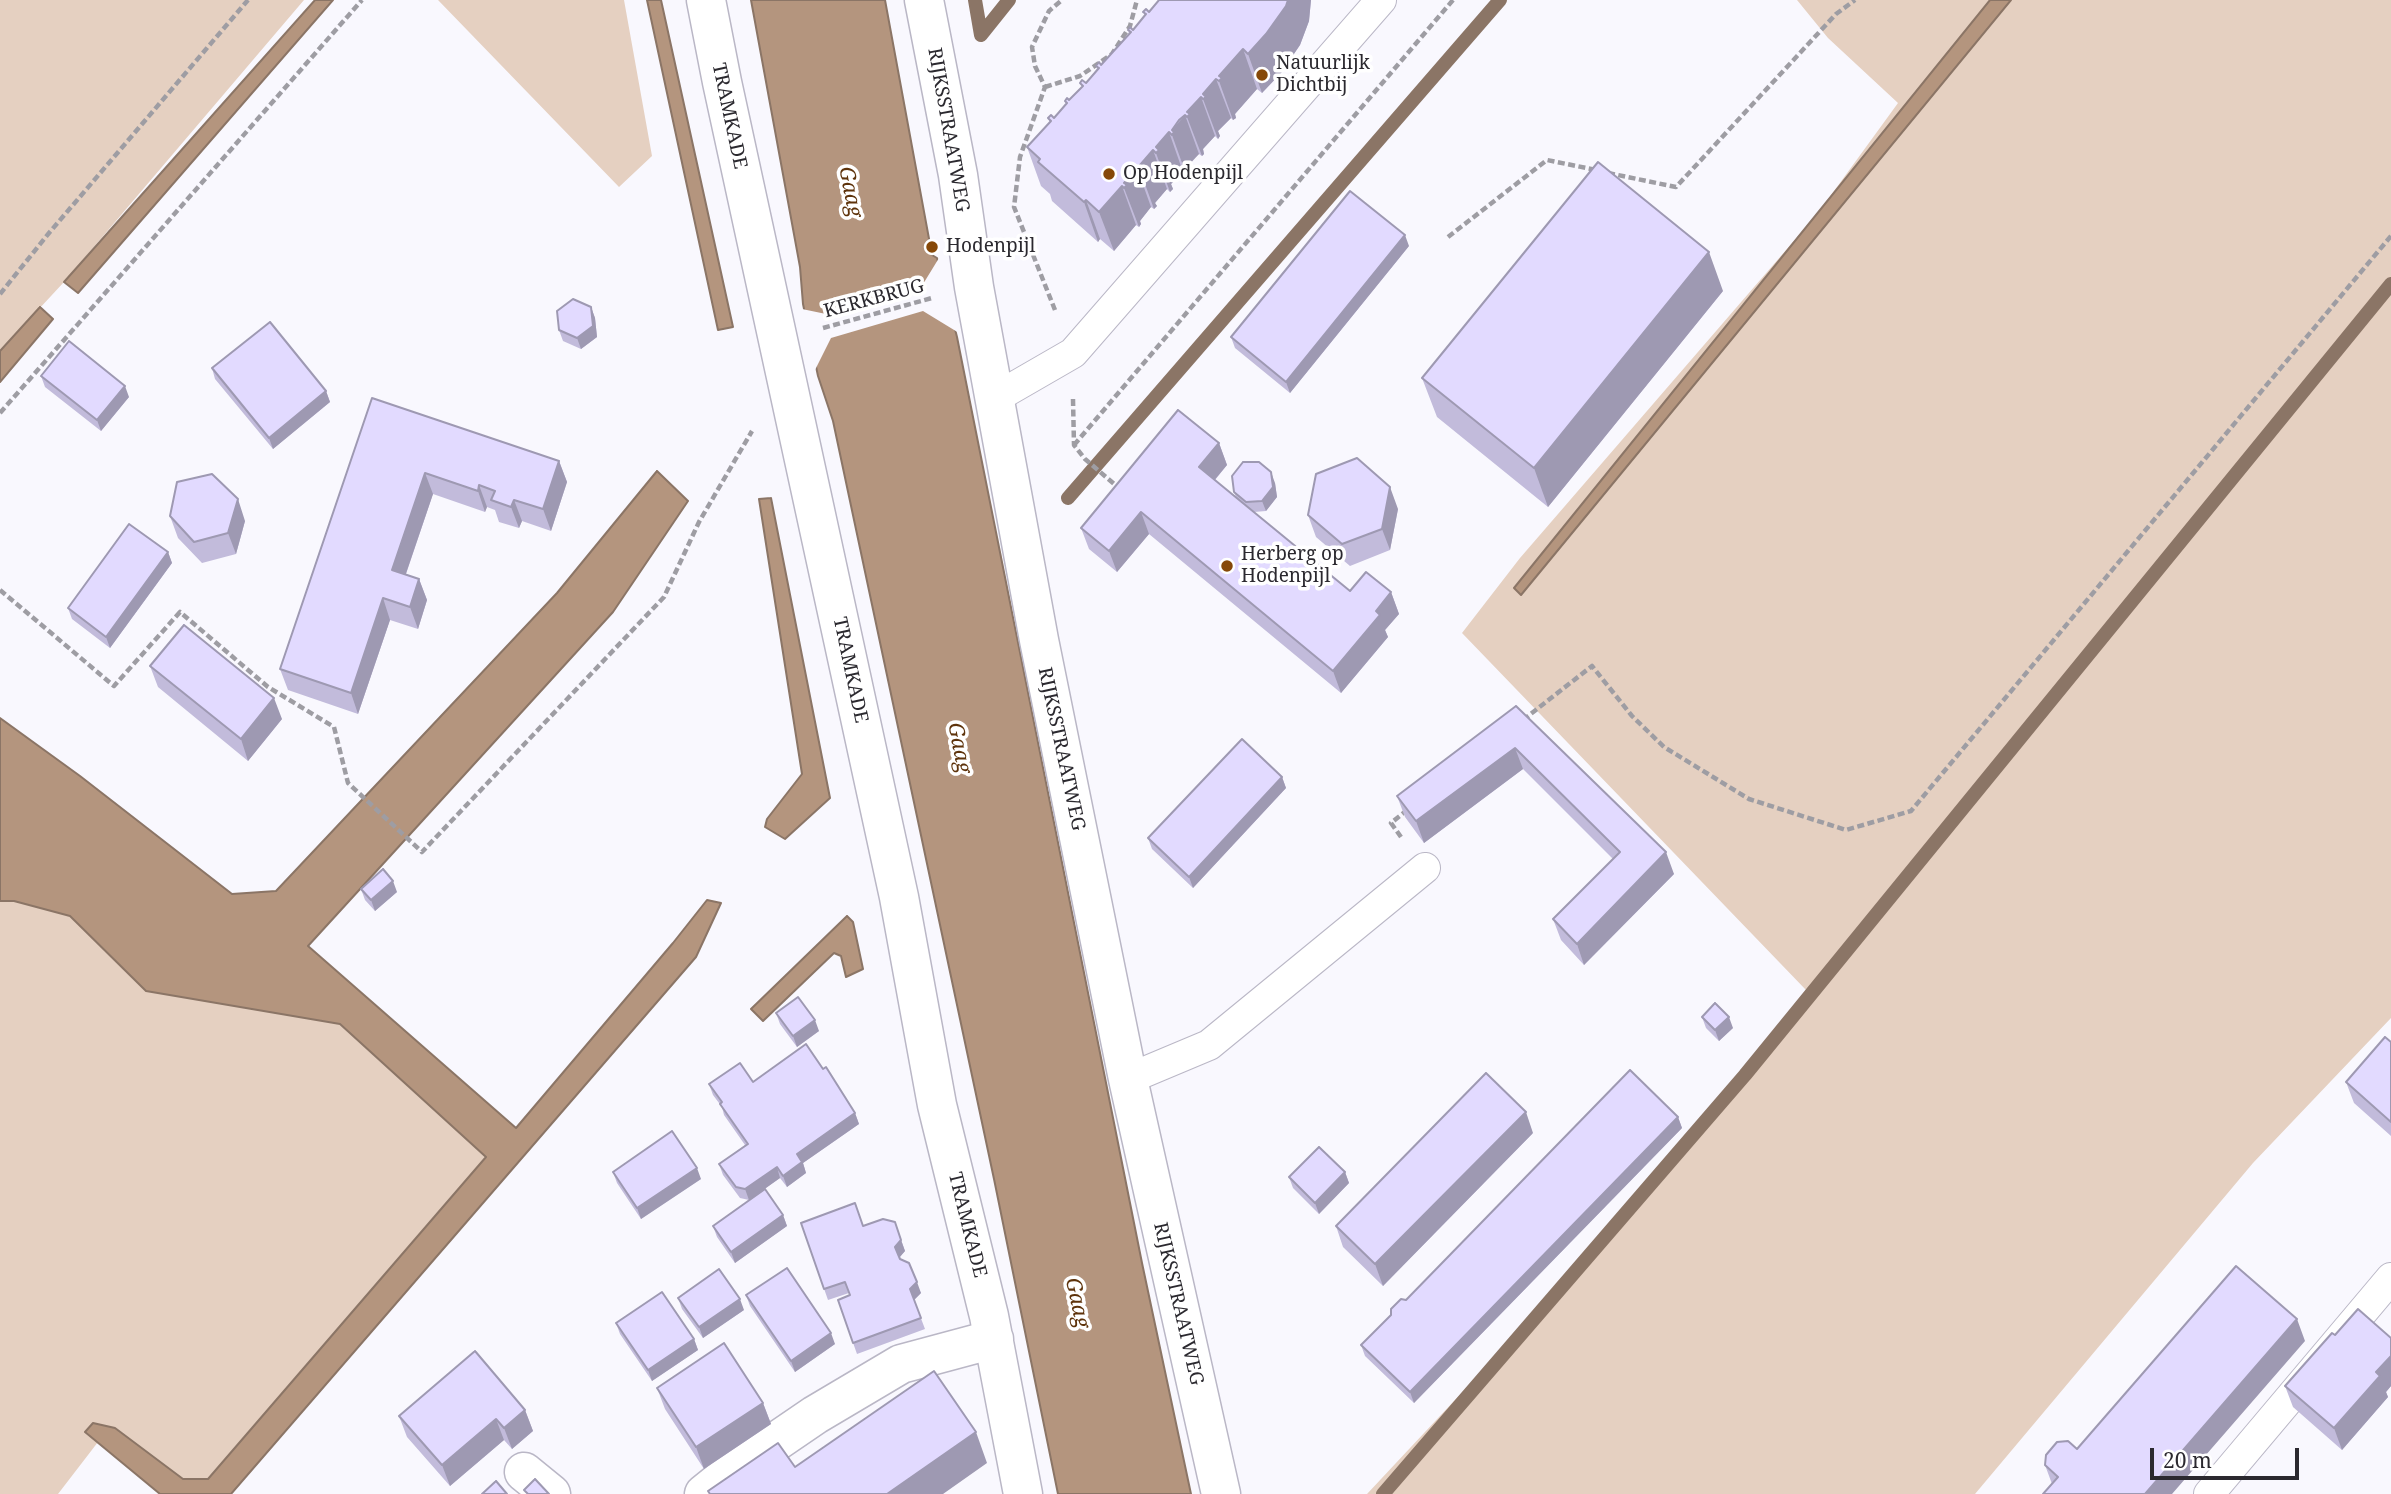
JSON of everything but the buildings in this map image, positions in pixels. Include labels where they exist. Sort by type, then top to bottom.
[{"type":"street","name":"TRAMKADE","points":[[706,0],[733,137],[899,897],[937,1105],[994,1339],[1023,1494]]},
{"type":"street","name":"RIJKSSTRAATWEG","points":[[924,0],[958,175],[974,287],[1039,640],[1128,1079],[1221,1494]]},
{"type":"street","points":[[704,1494],[815,1415],[901,1364],[994,1339]]},
{"type":"lane","points":[[995,398],[1073,353],[1381,0]]},
{"type":"lane","points":[[1128,1079],[1209,1045],[1425,868]]},
{"type":"lane","points":[[2209,1494],[2391,1278]]},
{"type":"path","points":[[0,294],[248,0]]},
{"type":"path","points":[[0,413],[362,0]]},
{"type":"path","points":[[1062,0],[1049,10],[1032,47],[1035,66],[1045,87],[1020,157],[1014,207],[1073,353],[1074,445],[1085,459],[1125,493]]},
{"type":"path","points":[[1045,87],[1080,76],[1112,54],[1130,26],[1137,0]]},
{"type":"path","points":[[1074,445],[1453,0]]},
{"type":"path","points":[[1448,237],[1548,160],[1676,187],[1836,14],[1855,0]]},
{"type":"path","points":[[1516,724],[1592,666],[1632,716],[1664,747],[1749,799],[1846,830],[1911,811],[2391,236]]},
{"type":"path","name":"KERKBRUG","points":[[820,328],[939,296]]},
{"type":"path","points":[[0,590],[114,686],[180,612],[268,687],[334,727],[348,783],[422,852],[664,597],[699,522],[758,420]]},
{"type":"path","points":[[1410,807],[1391,824],[1425,868]]},
{"type":"shaded area","points":[[0,0],[304,0],[64,282],[0,351]]},
{"type":"shaded area","points":[[438,0],[624,0],[652,156],[619,187]]},
{"type":"shaded area","points":[[1797,0],[2391,0],[2391,1018],[2253,1163],[1975,1494],[1367,1494],[1482,1371],[1646,1186],[1806,990],[1462,633],[1520,558],[1818,213],[1898,103],[1828,38]]},
{"type":"shaded area","points":[[0,901],[14,901],[70,916],[146,991],[340,1024],[486,1157],[208,1479],[183,1479],[115,1428],[86,1432],[98,1442],[58,1494],[0,1494]]},
{"type":"water","points":[[315,0],[333,0],[78,293],[64,282]]},
{"type":"water","points":[[647,0],[661,0],[733,327],[718,330]]},
{"type":"water","name":"Gaag","points":[[751,0],[885,0],[932,255],[937,258],[957,337],[1142,1263],[1191,1494],[1058,1494],[833,421],[818,376],[803,304],[800,267]]},
{"type":"water","points":[[1990,0],[2011,0],[1521,595],[1514,588]]},
{"type":"water","points":[[40,307],[53,319],[0,382],[0,351]]},
{"type":"water","points":[[657,471],[688,501],[613,612],[308,946],[516,1128],[707,900],[721,903],[696,957],[231,1494],[160,1494],[85,1432],[93,1423],[115,1428],[183,1479],[208,1479],[486,1157],[340,1024],[146,991],[70,916],[14,901],[0,901],[0,718],[80,776],[232,894],[276,891],[557,593]]},
{"type":"water","points":[[771,498],[830,798],[785,839],[765,827],[767,819],[802,774],[759,499]]},
{"type":"water","points":[[847,916],[853,922],[863,969],[846,977],[841,956],[834,953],[763,1021],[751,1009]]},
{"type":"pier","points":[[939,258],[959,333],[923,311],[831,338],[815,370],[802,309],[826,314],[920,289]]},
{"type":"waterway","points":[[975,0],[981,35],[1009,0]]},
{"type":"waterway","points":[[1068,498],[1500,0]]},
{"type":"waterway","points":[[1383,1494],[1745,1075],[2391,284]]},
{"type":"place","name":"Natuurlijk Dichtbij","points":[[1262,75]]},
{"type":"place","name":"Op Hodenpijl","points":[[1109,174]]},
{"type":"place","name":"Hodenpijl","points":[[932,247]]},
{"type":"place","name":"Herberg op Hodenpijl","points":[[1227,566]]}]
